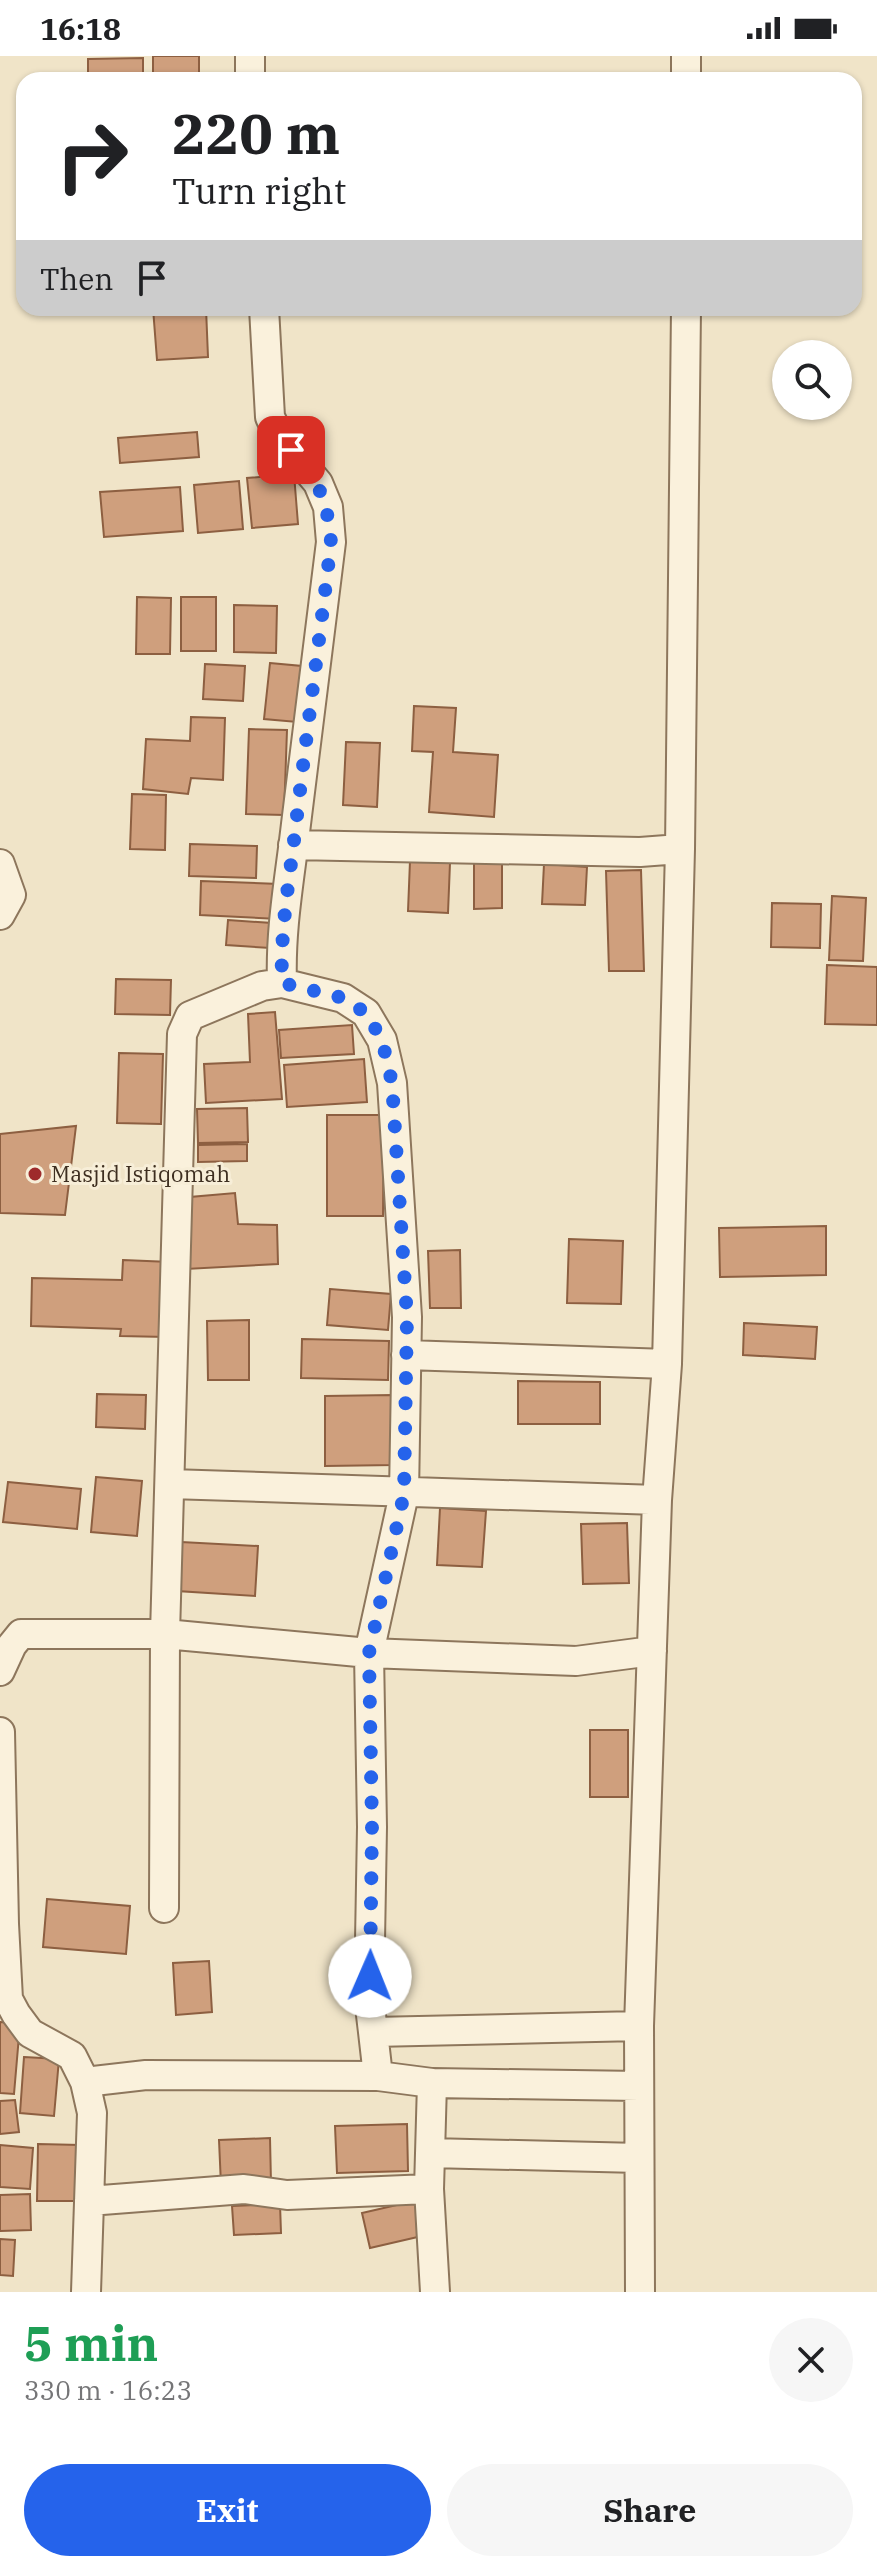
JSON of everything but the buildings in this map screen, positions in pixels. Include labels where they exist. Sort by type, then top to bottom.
[{"type":"street","points":[[264,316],[270,417],[280,438],[318,483],[328,507],[331,542],[284,900],[280,945],[282,983]]},
{"type":"street","points":[[640,2292],[639,2026],[657,1500],[667,1364],[680,849],[686,316]]},
{"type":"street","points":[[293,845],[640,852],[680,849]]},
{"type":"street","points":[[0,864],[11,895],[0,915]]},
{"type":"street","points":[[164,1908],[165,1634],[182,1034],[190,1016],[249,991],[282,983],[343,998],[366,1013],[382,1040],[392,1083],[407,1317],[404,1494],[369,1653],[372,1827],[369,1998],[378,2076]]},
{"type":"street","points":[[406,1355],[667,1364]]},
{"type":"street","points":[[170,1484],[657,1500]]},
{"type":"street","points":[[0,1671],[21,1634],[165,1634],[369,1653],[576,1661],[652,1651]]},
{"type":"street","points":[[0,1732],[8,1999],[30,2033],[72,2056],[85,2082],[92,2113],[86,2292]]},
{"type":"street","points":[[373,2032],[639,2026]]},
{"type":"street","points":[[85,2082],[146,2075],[378,2076],[432,2083],[639,2086]]},
{"type":"street","points":[[432,2083],[429,2189],[435,2292]]},
{"type":"street","points":[[430,2153],[639,2158]]},
{"type":"street","points":[[89,2201],[244,2189],[287,2195],[429,2189]]},
{"type":"place","name":"Masjid Istiqomah","points":[[35,1174]]},
{"type":"route","points":[[291,450],[318,483],[328,507],[331,542],[284,900],[280,945],[282,983],[343,998],[366,1013],[382,1040],[392,1083],[407,1317],[404,1494],[369,1653],[372,1827],[370,1976]]}]
